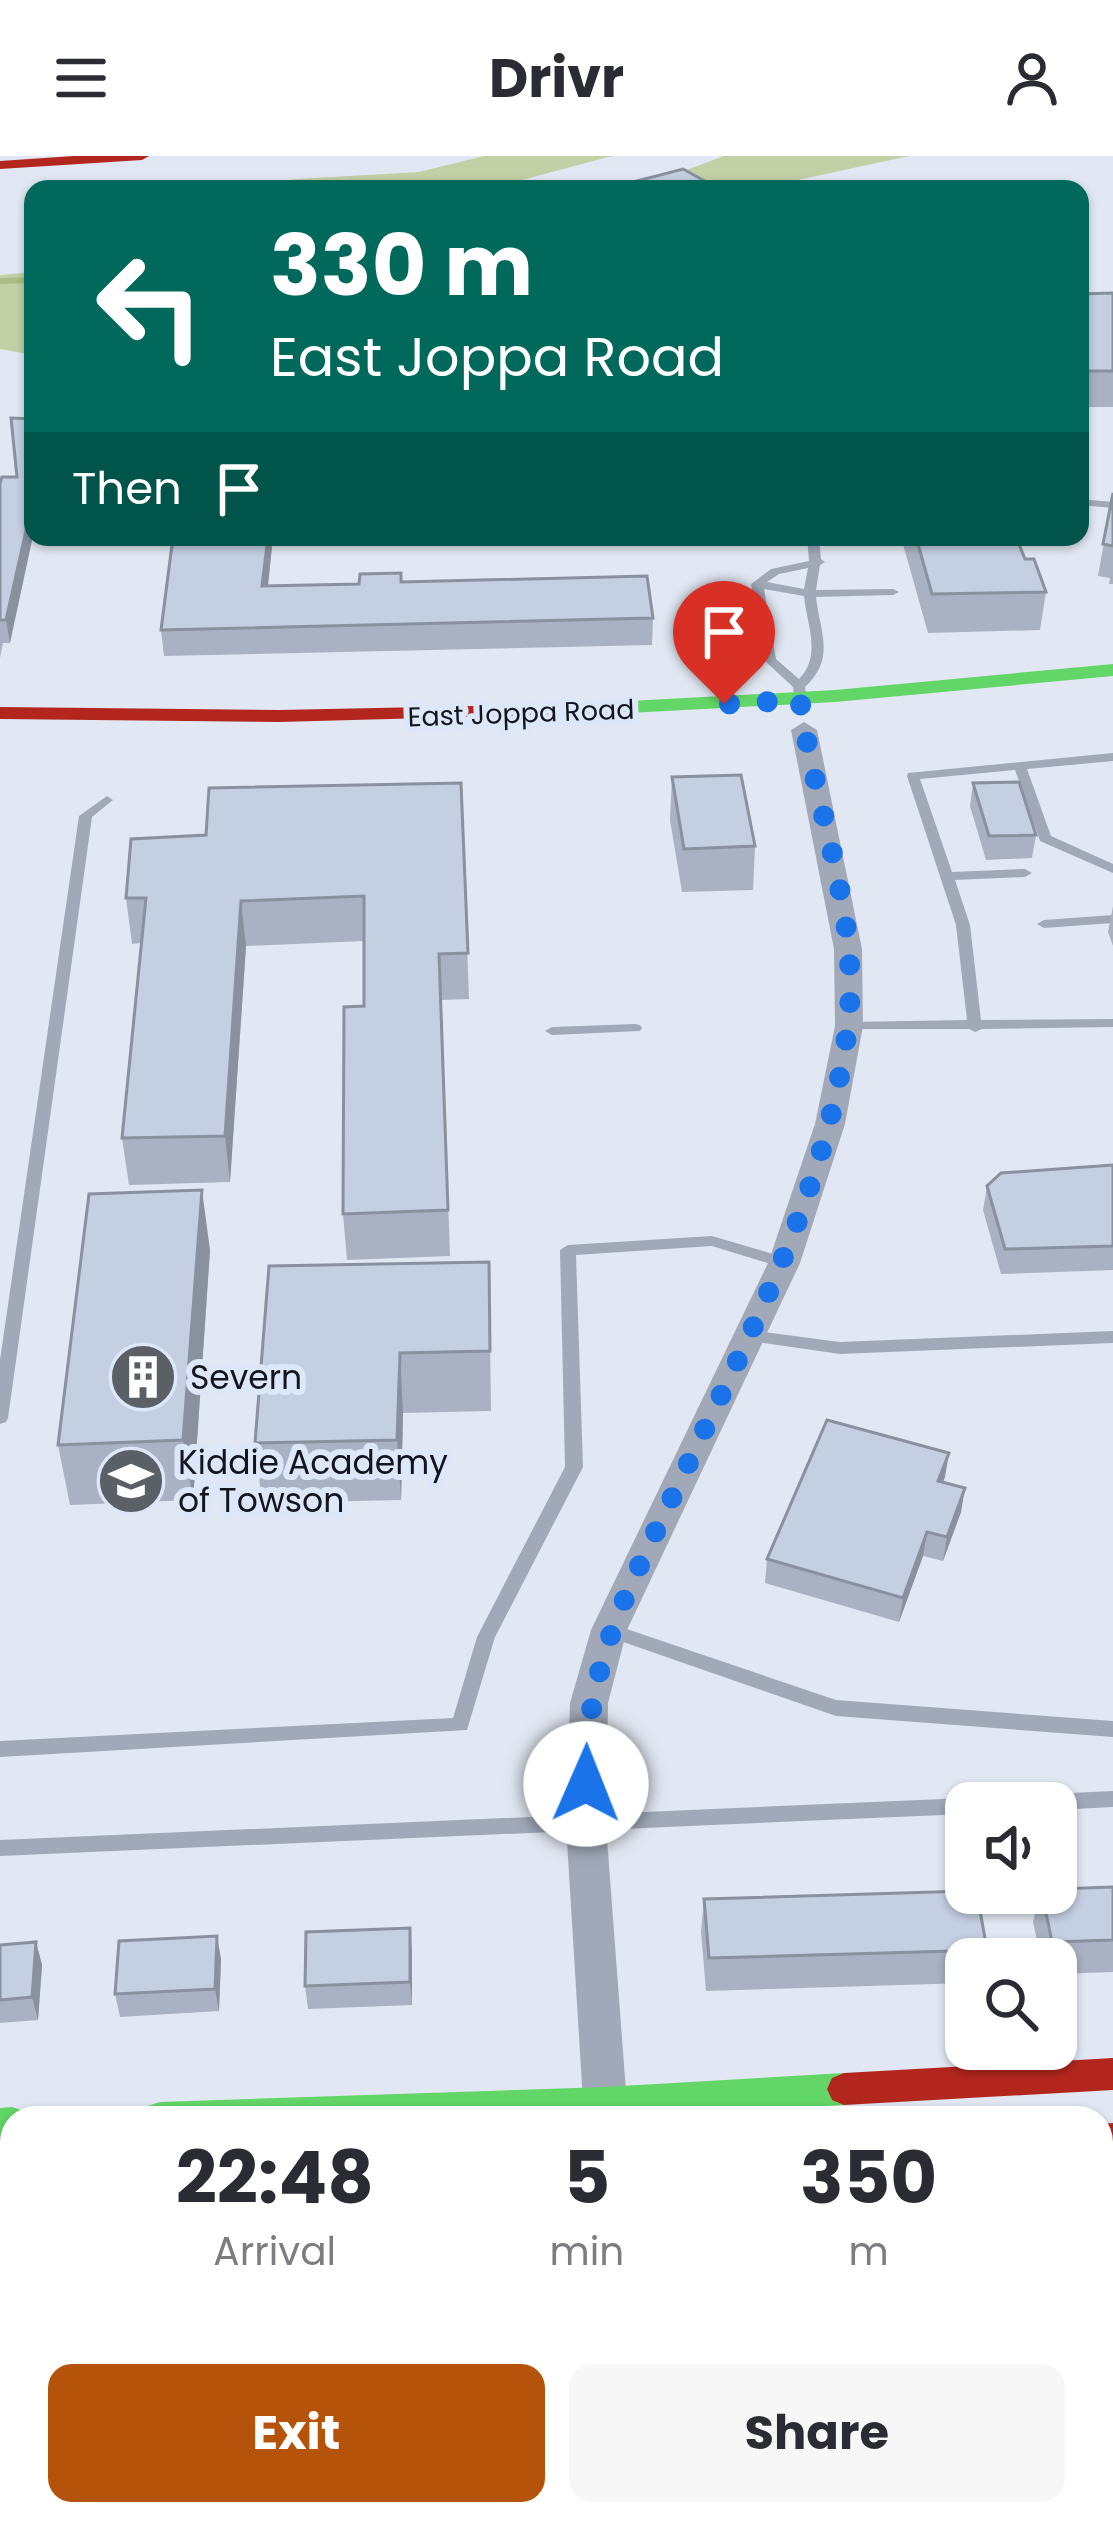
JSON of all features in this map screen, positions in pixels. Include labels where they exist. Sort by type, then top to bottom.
[{"type":"main road","points":[[0,165],[142,156]]},
{"type":"main road","name":"East Joppa Road","points":[[0,713],[495,715],[1113,670]]},
{"type":"main road","points":[[800,693],[804,730]]},
{"type":"main road","points":[[124,747],[133,717]]},
{"type":"main road","points":[[661,2106],[1113,2074]]},
{"type":"street","points":[[605,2106],[586,1825],[589,1703],[609,1630],[784,1263],[830,1124],[848,1026],[848,949],[804,730]]},
{"type":"lane","points":[[757,584],[770,660],[800,693],[813,676],[820,650],[810,594],[819,562],[815,546]]},
{"type":"lane","points":[[757,584],[775,571],[819,562]]},
{"type":"lane","points":[[757,584],[810,594],[892,592]]},
{"type":"lane","points":[[975,1028],[963,925],[913,776],[1113,757]]},
{"type":"lane","points":[[1020,766],[1046,838],[1113,869]]},
{"type":"lane","points":[[0,1418],[86,817],[107,800]]},
{"type":"lane","points":[[949,876],[1024,873]]},
{"type":"lane","points":[[1044,924],[1113,919]]},
{"type":"lane","points":[[848,1026],[1113,1023]]},
{"type":"lane","points":[[552,1030],[635,1028]]},
{"type":"lane","points":[[0,1749],[460,1725],[486,1637],[574,1467],[568,1250],[712,1241],[784,1263]]},
{"type":"lane","points":[[749,1336],[841,1348],[1113,1337]]},
{"type":"lane","points":[[609,1630],[836,1708],[1113,1729]]},
{"type":"lane","points":[[1077,1801],[1113,1799]]},
{"type":"lane","points":[[0,1848],[945,1807]]},
{"type":"green space","points":[[484,156],[612,156],[522,180],[290,180],[419,172]]},
{"type":"green space","points":[[724,156],[909,156],[798,180],[659,180]]},
{"type":"green space","points":[[24,273],[24,353],[0,349],[0,275]]},
{"type":"building","points":[[683,169],[703,180],[641,180]]},
{"type":"building","points":[[1113,293],[1113,371],[1089,371],[1089,294]]},
{"type":"building","points":[[11,418],[24,419],[24,539],[6,620],[0,620],[0,483],[2,477],[17,477]]},
{"type":"building","points":[[1113,493],[1113,546],[1103,544]]},
{"type":"building","points":[[172,546],[267,546],[262,586],[359,584],[360,574],[401,573],[401,582],[647,576],[653,618],[161,630]]},
{"type":"building","points":[[919,546],[1020,546],[1025,559],[1034,559],[1046,592],[932,594]]},
{"type":"building","points":[[741,775],[755,846],[684,849],[672,777]]},
{"type":"building","points":[[1019,782],[1036,835],[989,836],[973,783]]},
{"type":"building","points":[[461,783],[468,953],[439,954],[448,1210],[343,1214],[344,1007],[364,1006],[364,896],[241,901],[225,1136],[122,1138],[146,898],[126,898],[131,839],[206,835],[209,788]]},
{"type":"building","points":[[1113,1165],[1113,1246],[1005,1249],[987,1186],[1001,1173]]},
{"type":"building","name":"Severn","points":[[202,1190],[183,1440],[58,1445],[89,1194]]},
{"type":"building","points":[[489,1262],[490,1351],[400,1353],[397,1440],[255,1443],[269,1266]]},
{"type":"building","points":[[827,1420],[949,1453],[938,1481],[965,1488],[947,1537],[927,1532],[903,1598],[767,1559]]},
{"type":"building","points":[[1113,1887],[1113,1940],[1051,1938],[1046,1914],[1077,1914],[1077,1888]]},
{"type":"building","points":[[945,1892],[945,1914],[981,1914],[985,1938],[945,1938],[945,1951],[709,1958],[704,1899]]},
{"type":"building","points":[[410,1928],[410,1982],[305,1986],[306,1932]]},
{"type":"building","points":[[217,1936],[215,1989],[115,1994],[119,1941]]},
{"type":"building","points":[[36,1942],[32,1997],[0,2000],[0,1945]]},
{"type":"waterway","points":[[0,281],[24,280]]},
{"type":"traffic: fast","points":[[573,710],[835,696],[1113,670]]},
{"type":"traffic: fast","points":[[515,2106],[844,2089]]},
{"type":"traffic: jam","points":[[0,165],[142,156]]},
{"type":"traffic: jam","points":[[0,713],[279,716],[573,710]]},
{"type":"traffic: jam","points":[[844,2089],[1113,2074]]},
{"type":"place","name":"Severn","points":[[143,1377]]},
{"type":"place","name":"Kiddie Academy of Towson","points":[[131,1481]]},
{"type":"route","points":[[586,1784],[589,1703],[609,1630],[784,1263],[830,1124],[848,1026],[848,949],[800,700],[724,704]]}]
